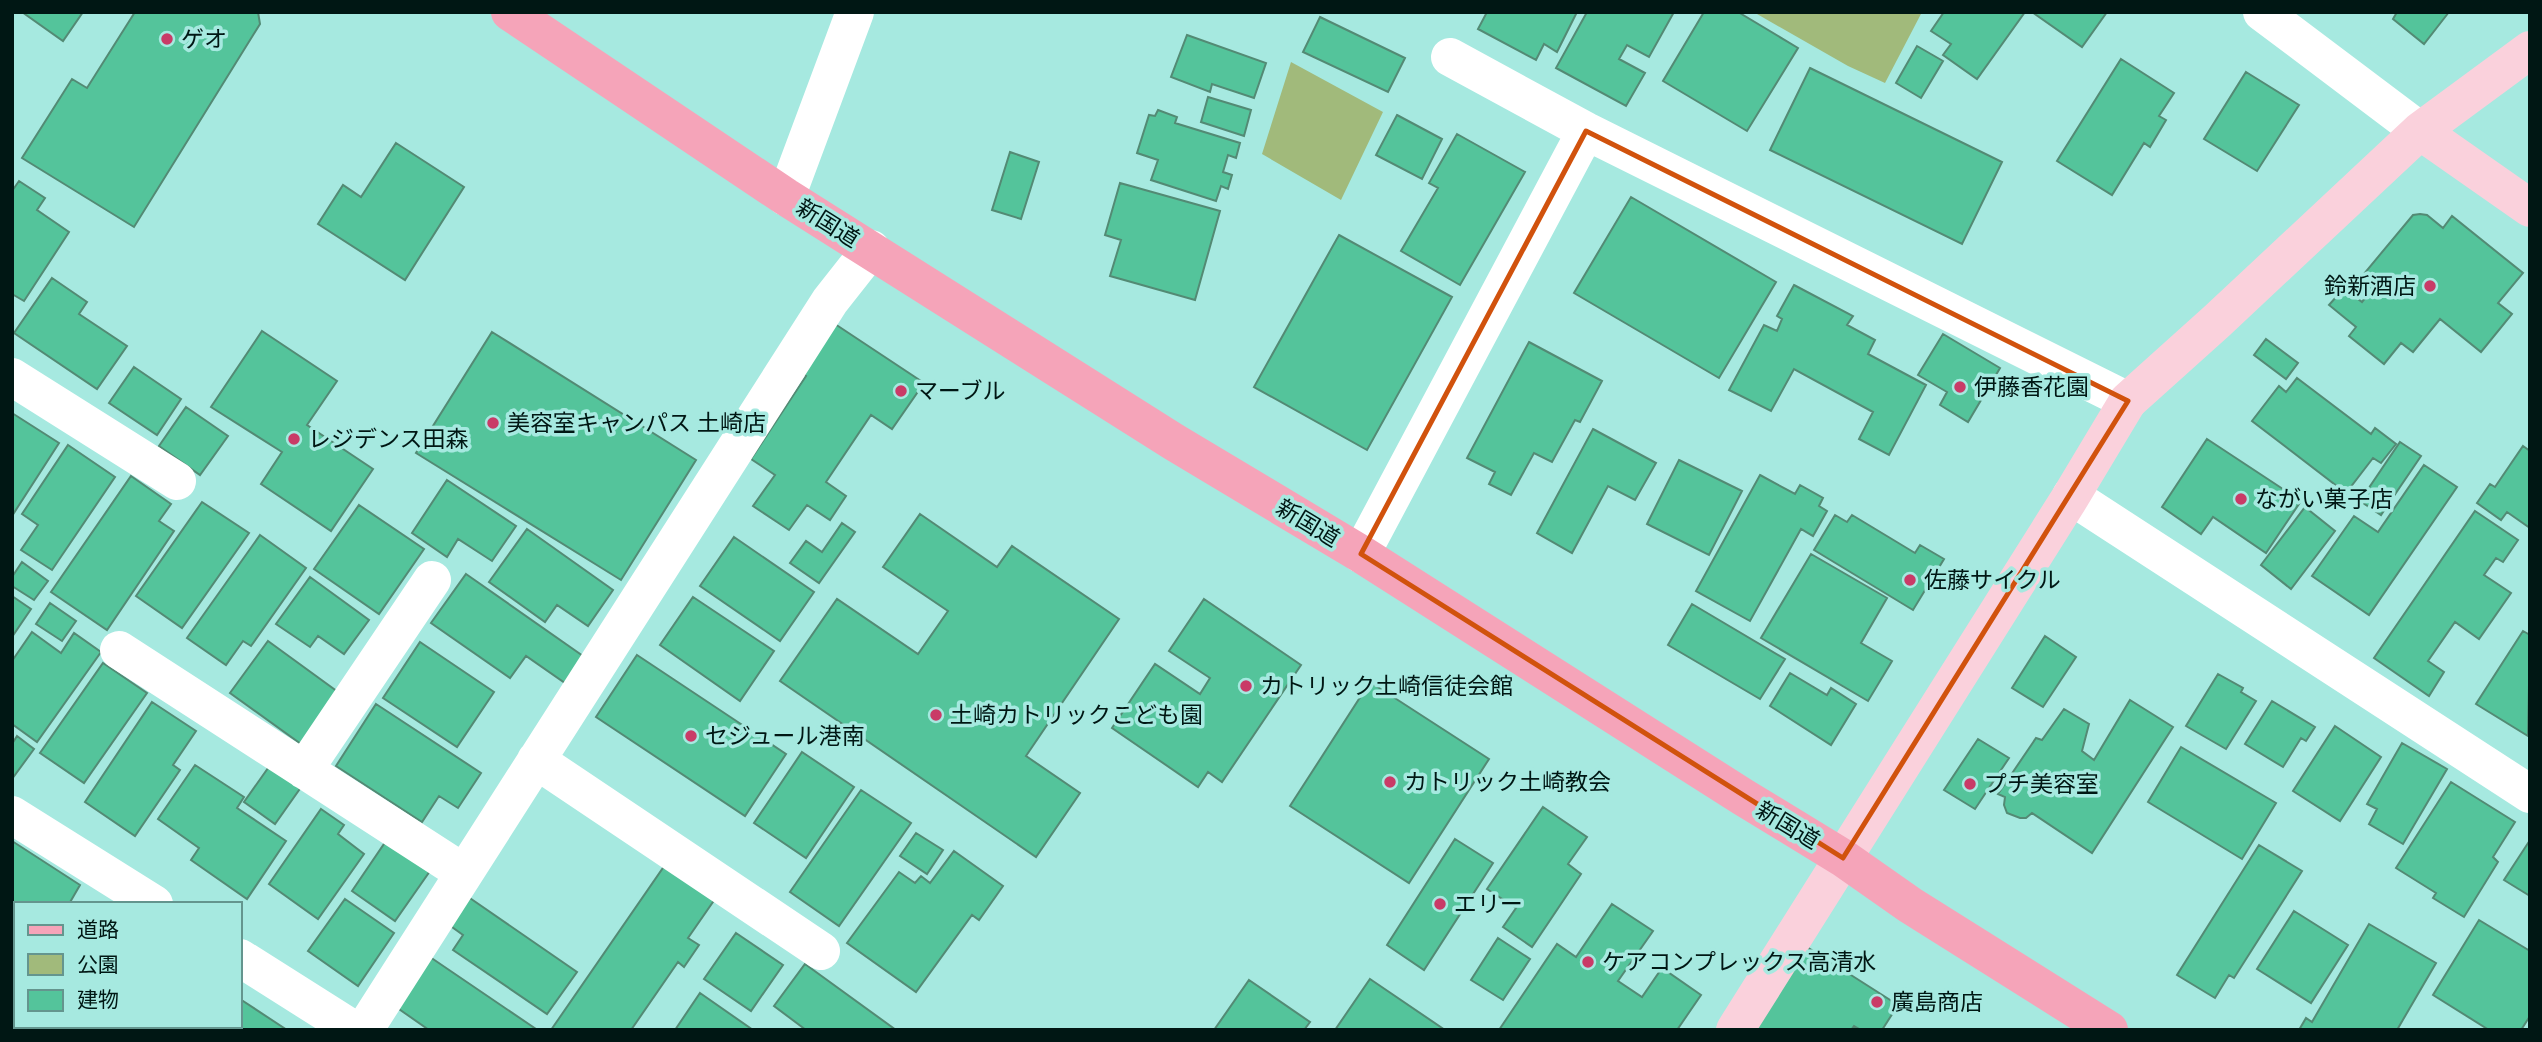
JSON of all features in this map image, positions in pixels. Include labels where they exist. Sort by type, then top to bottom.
[{"type":"main road","name":"新国道","points":[[510,12],[786,197],[1174,442],[1361,554],[1843,858],[1910,905],[2109,1030]]},
{"type":"street","points":[[786,197],[855,12]]},
{"type":"street","points":[[2262,12],[2420,131],[2530,208]]},
{"type":"street","points":[[1735,1030],[2128,401],[2420,131],[2530,50]]},
{"type":"street","points":[[1450,57],[1586,131],[2128,401]]},
{"type":"street","points":[[1361,554],[1586,131]]},
{"type":"street","points":[[364,1030],[830,301],[871,250]]},
{"type":"street","points":[[12,377],[177,481]]},
{"type":"street","points":[[2071,496],[2530,794]]},
{"type":"street","points":[[304,770],[432,580]]},
{"type":"street","points":[[119,650],[464,873]]},
{"type":"street","points":[[536,760],[821,951]]},
{"type":"street","points":[[12,815],[150,902]]},
{"type":"street","points":[[242,959],[354,1030]]},
{"type":"highlighted area","points":[[1586,131],[2128,401],[1843,858],[1361,554]]},
{"type":"green space","points":[[1922,12],[1885,83],[1848,66],[1757,14]]},
{"type":"green space","points":[[1291,62],[1383,112],[1341,200],[1262,154]]},
{"type":"building","points":[[22,12],[83,12],[63,41]]},
{"type":"building","points":[[135,12],[258,12],[260,24],[134,227],[22,158],[72,79],[87,88]]},
{"type":"building","points":[[1487,12],[1577,12],[1557,52],[1544,44],[1536,60],[1478,29]]},
{"type":"building","points":[[1587,12],[1674,12],[1649,57],[1627,45],[1619,59],[1645,73],[1626,106],[1556,68]]},
{"type":"building","points":[[1704,12],[1738,12],[1798,48],[1747,131],[1663,81]]},
{"type":"building","points":[[1944,12],[2025,12],[1977,79],[1943,55],[1951,44],[1931,31]]},
{"type":"building","points":[[2032,12],[2107,12],[2082,47]]},
{"type":"building","points":[[2397,12],[2449,12],[2424,44],[2393,19]]},
{"type":"building","points":[[1320,17],[1405,58],[1388,92],[1303,52]]},
{"type":"building","points":[[1187,35],[1266,63],[1254,98],[1212,84],[1210,92],[1171,77]]},
{"type":"building","points":[[1917,46],[1943,61],[1921,98],[1896,83]]},
{"type":"building","points":[[2121,59],[2174,93],[2159,116],[2166,120],[2150,147],[2144,143],[2112,195],[2057,161]]},
{"type":"building","points":[[1810,68],[2002,162],[1962,244],[1770,150]]},
{"type":"building","points":[[2246,72],[2299,105],[2257,171],[2204,139]]},
{"type":"building","points":[[1208,97],[1251,110],[1244,136],[1201,122]]},
{"type":"building","points":[[1158,110],[1177,117],[1175,123],[1240,143],[1236,158],[1228,155],[1223,172],[1232,175],[1228,189],[1221,186],[1216,201],[1151,180],[1158,160],[1137,153],[1149,115],[1155,116]]},
{"type":"building","points":[[1397,115],[1442,139],[1422,179],[1376,155]]},
{"type":"building","points":[[1457,134],[1525,172],[1460,285],[1401,251],[1438,188],[1429,183]]},
{"type":"building","points":[[396,143],[464,187],[405,280],[318,224],[343,185],[361,197]]},
{"type":"building","points":[[1010,152],[1039,162],[1021,219],[992,210]]},
{"type":"building","points":[[19,181],[45,198],[37,210],[69,232],[24,301],[12,294],[12,191]]},
{"type":"building","points":[[1120,183],[1220,211],[1195,300],[1110,276],[1121,240],[1105,235]]},
{"type":"building","points":[[1631,197],[1776,282],[1719,378],[1574,293]]},
{"type":"building","points":[[2413,215],[2427,215],[2443,228],[2452,216],[2523,273],[2498,303],[2512,314],[2481,352],[2440,319],[2413,352],[2401,343],[2384,364],[2349,336],[2356,327],[2329,305],[2344,288],[2362,302],[2371,291],[2358,281]]},
{"type":"building","points":[[1339,235],[1452,297],[1367,450],[1254,387]]},
{"type":"building","points":[[52,278],[87,302],[79,314],[127,346],[97,389],[14,333]]},
{"type":"building","points":[[1794,285],[1853,316],[1847,325],[1875,340],[1868,354],[1926,385],[1889,455],[1859,439],[1873,412],[1794,369],[1771,411],[1729,390],[1764,325],[1777,331],[1782,319],[1777,316]]},
{"type":"building","points":[[832,322],[924,383],[892,429],[871,415],[826,482],[846,496],[830,520],[807,505],[789,530],[753,506],[775,475],[751,459],[806,376],[799,371]]},
{"type":"building","name":"レジデンス田森","points":[[262,331],[337,381],[307,425],[373,469],[331,531],[261,484],[282,452],[211,407]]},
{"type":"building","points":[[492,332],[696,460],[621,580],[416,453]]},
{"type":"building","points":[[1943,334],[2000,368],[1968,422],[1940,405],[1947,392],[1918,375]]},
{"type":"building","points":[[2266,339],[2298,363],[2286,379],[2254,355]]},
{"type":"building","points":[[1529,342],[1602,381],[1580,422],[1575,420],[1552,462],[1534,453],[1511,495],[1489,484],[1495,472],[1467,458]]},
{"type":"building","points":[[134,367],[181,399],[157,435],[109,403]]},
{"type":"building","points":[[2297,378],[2371,434],[2375,428],[2396,444],[2381,463],[2373,458],[2346,493],[2252,421],[2279,386],[2286,392]]},
{"type":"building","points":[[186,407],[228,436],[200,475],[159,446]]},
{"type":"building","points":[[12,413],[59,443],[12,516]]},
{"type":"building","points":[[1593,429],[1656,463],[1635,500],[1608,486],[1572,553],[1537,533]]},
{"type":"building","points":[[2207,439],[2301,501],[2266,553],[2213,517],[2201,534],[2162,507]]},
{"type":"building","points":[[2400,442],[2421,456],[2381,515],[2360,501]]},
{"type":"building","points":[[68,445],[115,477],[52,570],[21,550],[38,525],[22,514]]},
{"type":"building","points":[[2523,446],[2530,451],[2530,528],[2507,512],[2501,520],[2477,503],[2490,484],[2495,487]]},
{"type":"building","points":[[1679,460],[1742,491],[1709,555],[1647,524]]},
{"type":"building","points":[[2424,465],[2457,487],[2369,615],[2312,576],[2354,516],[2378,532]]},
{"type":"building","points":[[1760,475],[1795,494],[1800,485],[1823,498],[1819,506],[1827,511],[1813,536],[1801,529],[1750,621],[1696,591]]},
{"type":"building","points":[[131,476],[171,504],[159,521],[174,531],[107,630],[51,592]]},
{"type":"building","points":[[447,480],[516,526],[492,561],[458,539],[447,557],[412,533]]},
{"type":"building","points":[[202,502],[249,533],[182,628],[136,596]]},
{"type":"building","points":[[359,505],[424,549],[379,614],[314,569]]},
{"type":"building","points":[[2305,507],[2335,531],[2291,589],[2261,565]]},
{"type":"building","points":[[2475,511],[2518,540],[2503,562],[2496,558],[2484,575],[2511,593],[2479,639],[2455,622],[2428,661],[2444,672],[2429,696],[2374,658]]},
{"type":"building","points":[[920,514],[997,567],[1012,546],[1119,619],[1026,756],[1080,793],[1036,857],[780,681],[837,599],[918,654],[948,611],[883,567]]},
{"type":"building","points":[[1835,515],[1847,522],[1852,515],[1915,553],[1920,545],[1944,559],[1913,610],[1814,550]]},
{"type":"building","points":[[842,523],[855,532],[819,583],[790,563],[806,541],[822,552]]},
{"type":"building","points":[[527,529],[613,590],[588,626],[557,605],[545,622],[489,582]]},
{"type":"building","points":[[260,535],[306,568],[251,646],[243,641],[226,665],[187,638]]},
{"type":"building","points":[[734,537],[814,592],[780,641],[700,586]]},
{"type":"building","points":[[1811,554],[1887,598],[1861,643],[1892,661],[1868,701],[1761,638]]},
{"type":"building","points":[[22,562],[48,581],[34,600],[12,586],[12,577]]},
{"type":"building","points":[[466,574],[583,656],[565,683],[526,656],[510,678],[431,623]]},
{"type":"building","points":[[310,577],[369,620],[344,654],[318,636],[310,647],[276,624]]},
{"type":"building","points":[[12,596],[31,609],[12,637]]},
{"type":"building","points":[[693,597],[774,651],[740,701],[660,645]]},
{"type":"building","name":"カトリック土崎信徒会館","points":[[1204,599],[1301,665],[1222,782],[1208,772],[1198,787],[1112,728],[1155,664],[1200,694],[1210,678],[1169,651]]},
{"type":"building","points":[[50,603],[76,621],[62,641],[36,624]]},
{"type":"building","points":[[1692,604],[1785,659],[1760,699],[1668,645]]},
{"type":"building","points":[[2523,631],[2530,635],[2528,736],[2476,704]]},
{"type":"building","points":[[32,632],[61,653],[74,633],[101,652],[37,742],[12,724],[12,661]]},
{"type":"building","points":[[2045,636],[2076,657],[2043,707],[2012,688]]},
{"type":"building","points":[[268,641],[338,692],[301,744],[230,693]]},
{"type":"building","points":[[420,642],[494,692],[457,747],[383,698]]},
{"type":"building","name":"セジュール港南","points":[[637,655],[786,754],[745,816],[596,717]]},
{"type":"building","points":[[103,663],[147,693],[84,783],[40,753]]},
{"type":"building","points":[[1790,673],[1827,695],[1831,688],[1856,704],[1831,745],[1770,706]]},
{"type":"building","points":[[2218,674],[2243,688],[2241,692],[2256,701],[2226,749],[2186,726]]},
{"type":"building","name":"カトリック土崎教会","points":[[1370,682],[1489,759],[1409,883],[1290,806]]},
{"type":"building","points":[[2130,700],[2173,727],[2092,853],[2032,813],[2026,818],[2020,818],[2007,813],[2005,797],[1998,794],[2036,738],[2042,740],[2064,709],[2089,724],[2082,751],[2094,760]]},
{"type":"building","points":[[2272,701],[2315,727],[2306,741],[2301,738],[2283,767],[2245,744]]},
{"type":"building","points":[[152,702],[196,731],[173,765],[180,770],[135,836],[85,802]]},
{"type":"building","points":[[376,704],[481,773],[458,808],[439,796],[422,822],[336,766]]},
{"type":"building","points":[[2335,726],[2381,757],[2340,821],[2293,791]]},
{"type":"building","points":[[17,736],[34,749],[12,779],[12,744]]},
{"type":"building","points":[[1978,739],[2009,758],[1975,809],[1944,790]]},
{"type":"building","points":[[2402,743],[2447,769],[2403,844],[2369,824],[2377,809],[2367,804]]},
{"type":"building","points":[[2181,747],[2276,803],[2242,859],[2148,802]]},
{"type":"building","points":[[802,752],[854,787],[806,858],[754,823]]},
{"type":"building","points":[[273,761],[304,783],[275,824],[244,802]]},
{"type":"building","points":[[195,765],[244,797],[237,808],[286,841],[247,899],[191,860],[199,848],[158,819]]},
{"type":"building","points":[[2451,782],[2515,822],[2493,857],[2498,862],[2464,917],[2433,898],[2436,893],[2396,868]]},
{"type":"building","points":[[861,790],[911,823],[839,926],[790,892]]},
{"type":"building","points":[[1543,807],[1587,837],[1568,864],[1581,874],[1532,947],[1503,927],[1516,908],[1487,889]]},
{"type":"building","points":[[321,809],[344,825],[338,834],[364,854],[318,919],[269,884]]},
{"type":"building","points":[[916,833],[943,850],[927,874],[900,856]]},
{"type":"building","name":"エリー","points":[[1455,839],[1493,863],[1424,970],[1387,945]]},
{"type":"building","points":[[2530,840],[2530,896],[2504,880]]},
{"type":"building","points":[[12,841],[80,885],[70,902],[14,902],[14,927]]},
{"type":"building","points":[[386,841],[430,871],[395,921],[352,891]]},
{"type":"building","points":[[2259,845],[2302,871],[2234,978],[2229,975],[2215,998],[2177,975]]},
{"type":"building","points":[[954,851],[1003,886],[979,920],[972,915],[916,992],[847,943],[899,872],[915,883],[921,876],[930,883]]},
{"type":"building","points":[[665,865],[715,899],[688,938],[699,945],[684,967],[678,962],[631,1030],[551,1030]]},
{"type":"building","points":[[464,894],[577,972],[547,1014],[453,950],[463,935],[445,922]]},
{"type":"building","points":[[345,899],[394,933],[358,986],[308,951]]},
{"type":"building","name":"ケアコンプレックス高清水","points":[[1612,904],[1653,931],[1618,981],[1642,997],[1662,968],[1701,995],[1677,1030],[1499,1030],[1557,944],[1576,957]]},
{"type":"building","points":[[2294,911],[2348,945],[2311,1003],[2257,969]]},
{"type":"building","points":[[2479,920],[2530,951],[2530,1016],[2521,1030],[2489,1030],[2433,995]]},
{"type":"building","points":[[2369,924],[2436,963],[2397,1030],[2299,1030],[2306,1018],[2312,1022]]},
{"type":"building","points":[[736,933],[783,965],[751,1011],[704,979]]},
{"type":"building","points":[[1498,938],[1530,959],[1503,1000],[1471,980]]},
{"type":"building","points":[[1807,947],[1898,1005],[1882,1030],[1861,1030],[1854,1026],[1851,1030],[1754,1030]]},
{"type":"building","points":[[430,957],[536,1029],[429,1030],[396,1007]]},
{"type":"building","points":[[805,964],[896,1030],[806,1030],[774,1006]]},
{"type":"building","points":[[1370,979],[1445,1030],[1335,1030]]},
{"type":"building","points":[[1249,980],[1310,1022],[1304,1030],[1214,1030]]},
{"type":"building","points":[[700,993],[753,1030],[675,1030]]},
{"type":"building","points":[[242,1000],[287,1030],[195,1030],[242,1028]]},
{"type":"building","points":[[16,1028],[136,1028],[135,1030]]},
{"type":"place","name":"ゲオ","points":[[167,39]]},
{"type":"place","name":"鈴新酒店","points":[[2430,286]]},
{"type":"place","name":"伊藤香花園","points":[[1960,387]]},
{"type":"place","name":"マーブル","points":[[901,391]]},
{"type":"place","name":"美容室キャンパス 土崎店","points":[[493,423]]},
{"type":"place","name":"レジデンス田森","points":[[294,439]]},
{"type":"place","name":"ながい菓子店","points":[[2241,499]]},
{"type":"place","name":"佐藤サイクル","points":[[1910,580]]},
{"type":"place","name":"カトリック土崎信徒会館","points":[[1246,686]]},
{"type":"place","name":"土崎カトリックこども園","points":[[936,715]]},
{"type":"place","name":"セジュール港南","points":[[691,736]]},
{"type":"place","name":"カトリック土崎教会","points":[[1390,782]]},
{"type":"place","name":"プチ美容室","points":[[1970,784]]},
{"type":"place","name":"エリー","points":[[1440,904]]},
{"type":"place","name":"ケアコンプレックス高清水","points":[[1588,962]]},
{"type":"place","name":"廣島商店","points":[[1877,1002]]}]
